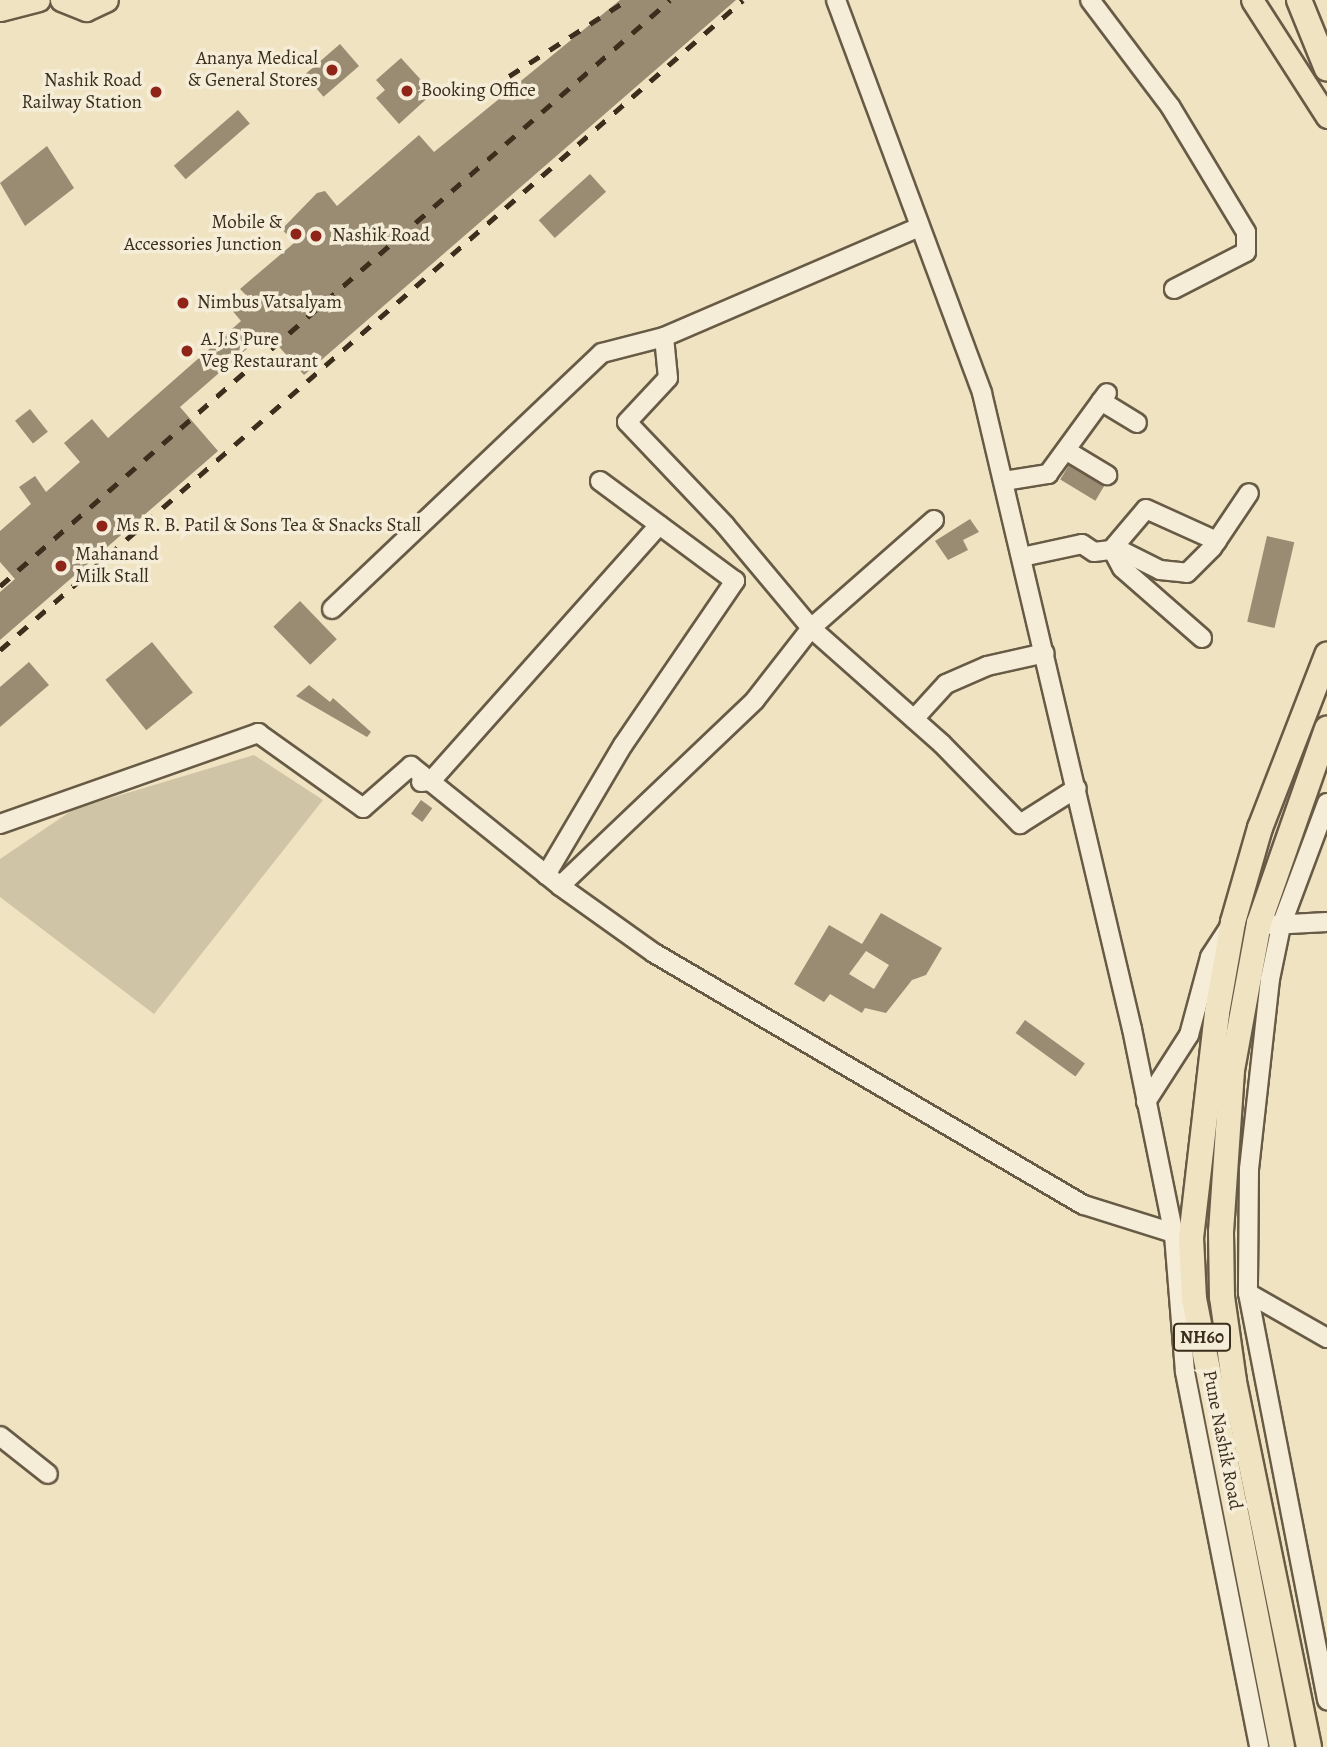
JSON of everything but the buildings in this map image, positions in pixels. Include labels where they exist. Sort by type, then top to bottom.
[{"type":"highway","points":[[1299,0],[1327,69]]},
{"type":"highway","name":"NH60","points":[[1233,922],[1260,828],[1327,655]]},
{"type":"highway","name":"NH60","points":[[1270,924],[1327,729]]},
{"type":"highway","name":"Pune Nashik Road","points":[[1233,922],[1183,1236],[1282,1747]]},
{"type":"highway","name":"Pune Nashik Road","points":[[1270,924],[1232,1070],[1221,1231],[1222,1297],[1234,1381],[1309,1747]]},
{"type":"main road","points":[[0,10],[39,0]]},
{"type":"main road","points":[[61,0],[86,10],[107,0]]},
{"type":"main road","points":[[1252,0],[1327,117]]},
{"type":"street","points":[[836,0],[982,393],[1022,557],[1077,788],[1146,1102],[1183,1236],[1185,1372],[1259,1747]]},
{"type":"street","points":[[1090,0],[1170,106],[1246,232],[1246,252],[1174,289]]},
{"type":"street","points":[[332,609],[602,353],[664,337],[919,227]]},
{"type":"street","points":[[664,337],[668,378],[626,422],[725,525],[811,628],[914,719],[1020,824],[1077,788]]},
{"type":"street","points":[[1003,481],[1048,474],[1104,397],[1137,424]]},
{"type":"street","points":[[1067,451],[1107,475]]},
{"type":"street","points":[[553,881],[623,745],[735,581],[600,481]]},
{"type":"street","points":[[1022,557],[1075,544],[1094,552],[1112,550],[1160,570],[1188,573],[1217,541],[1249,493]]},
{"type":"street","points":[[1112,550],[1146,509],[1217,541]]},
{"type":"street","points":[[553,881],[755,700],[811,628],[934,520]]},
{"type":"street","points":[[429,781],[659,524]]},
{"type":"street","points":[[1112,550],[1122,568],[1202,638]]},
{"type":"street","points":[[914,719],[946,684],[987,666],[1045,653]]},
{"type":"street","points":[[0,824],[258,733],[363,808],[411,766],[553,881],[654,953],[1084,1205],[1183,1236]]},
{"type":"street","points":[[1327,803],[1270,924],[1249,1169],[1248,1293],[1327,1700]]},
{"type":"street","points":[[1146,1102],[1189,1035],[1210,957],[1233,922],[1327,922]]},
{"type":"street","points":[[1248,1293],[1327,1338]]},
{"type":"street","points":[[0,1436],[48,1474]]},
{"type":"shaded area","points":[[254,755],[323,800],[154,1014],[0,897],[0,859],[74,809]]},
{"type":"railway","points":[[489,89],[627,0]]},
{"type":"railway","points":[[0,586],[670,0]]},
{"type":"railway","points":[[0,650],[743,0]]},
{"type":"place","name":"Ananya Medical & General Stores","points":[[332,70]]},
{"type":"place","name":"Booking Office","points":[[407,91]]},
{"type":"place","name":"Nashik Road Railway Station","points":[[156,92]]},
{"type":"place","name":"Mobile & Accessories Junction","points":[[296,234]]},
{"type":"place","name":"Nashik Road","points":[[316,236]]},
{"type":"place","name":"Nimbus Vatsalyam","points":[[183,303]]},
{"type":"place","name":"A.J.S Pure Veg Restaurant","points":[[187,351]]},
{"type":"place","name":"Ms R. B. Patil & Sons Tea & Snacks Stall","points":[[102,526]]},
{"type":"place","name":"Mahanand Milk Stall","points":[[61,566]]}]
